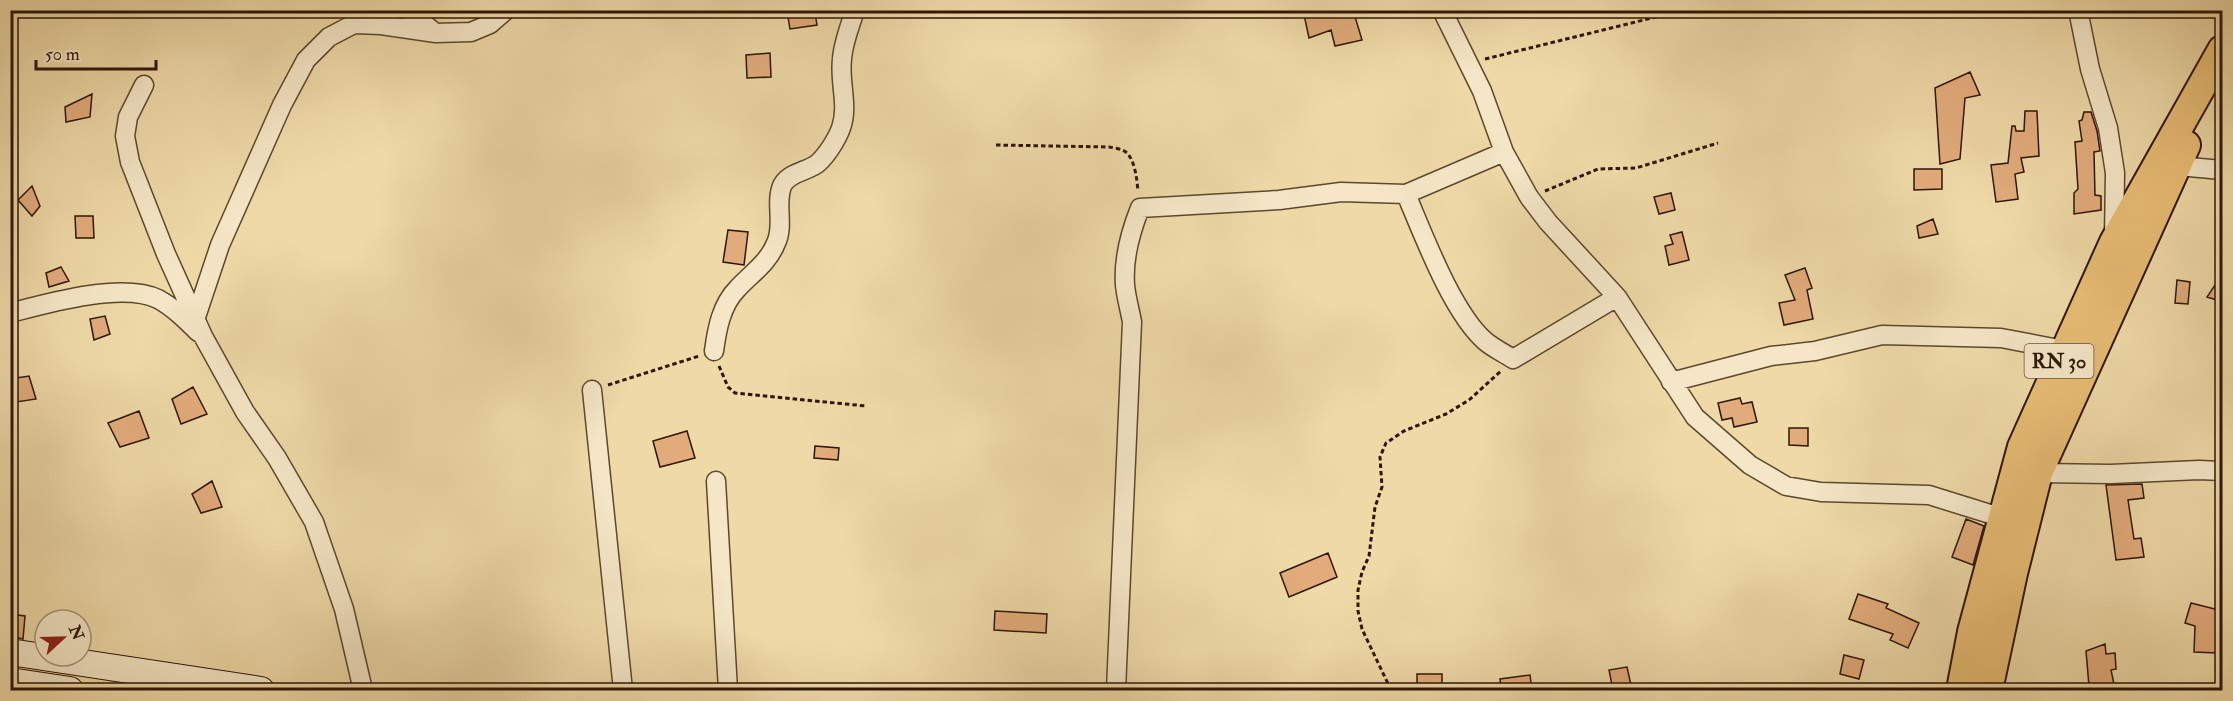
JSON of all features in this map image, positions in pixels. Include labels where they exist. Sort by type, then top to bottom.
[{"type":"main road","name":"RN 30","points":[[1961,690],[1972,632],[2022,447],[2114,242],[2221,53]]},
{"type":"main road","name":"RN 30","points":[[1988,690],[2013,573],[2038,473],[2178,166],[2221,53]]},
{"type":"street","points":[[407,10],[436,33]]},
{"type":"street","points":[[199,328],[220,245],[282,105],[306,60],[328,37],[354,24],[381,25],[436,33],[471,32],[490,24],[506,10]]},
{"type":"street","points":[[714,351],[722,311],[736,290],[763,265],[777,242],[781,225],[780,197],[783,185],[788,179],[818,163],[840,128],[844,110],[842,59],[855,10]]},
{"type":"street","points":[[1442,10],[1482,91],[1504,152],[1529,198],[1617,297],[1695,417],[1750,465],[1786,486],[1821,492],[1929,495],[2003,518]]},
{"type":"street","points":[[2078,10],[2090,69],[2108,128],[2115,172],[2114,242]]},
{"type":"street","points":[[144,85],[128,117],[125,135],[130,162],[199,328],[245,412],[278,458],[314,522],[344,609],[363,690]]},
{"type":"street","points":[[1116,690],[1132,322],[1125,286],[1125,261],[1131,229],[1140,208],[1279,200],[1341,192],[1406,194],[1434,184],[1504,152]]},
{"type":"street","points":[[2178,166],[2223,170]]},
{"type":"street","points":[[1406,194],[1439,269],[1466,318],[1485,341],[1513,358],[1617,297]]},
{"type":"street","points":[[10,313],[60,300],[129,291],[157,299],[199,328]]},
{"type":"street","points":[[1671,382],[1771,356],[1815,351],[1882,335],[2001,338],[2064,350]]},
{"type":"street","points":[[592,390],[623,690]]},
{"type":"street","points":[[2038,473],[2223,471]]},
{"type":"street","points":[[716,481],[728,690]]},
{"type":"street","points":[[10,652],[261,690]]},
{"type":"street","points":[[10,681],[70,690]]},
{"type":"path","points":[[1470,65],[1553,41],[1660,16]]},
{"type":"path","points":[[1529,198],[1598,169],[1636,168],[1718,143]]},
{"type":"path","points":[[996,145],[1109,147],[1122,150],[1132,161],[1138,183],[1140,208]]},
{"type":"path","points":[[592,390],[714,351],[728,387],[735,393],[866,406]]},
{"type":"path","points":[[1391,690],[1362,629],[1358,590],[1369,556],[1375,507],[1382,487],[1380,457],[1386,443],[1404,431],[1446,414],[1469,400],[1493,380],[1513,358]]},
{"type":"building","points":[[1303,10],[1353,10],[1362,40],[1335,46],[1331,30],[1309,38]]},
{"type":"building","points":[[815,13],[817,25],[790,29],[788,17]]},
{"type":"building","points":[[770,53],[771,77],[747,78],[746,55]]},
{"type":"building","points":[[1970,72],[1980,95],[1965,98],[1960,159],[1940,164],[1935,88]]},
{"type":"building","points":[[92,94],[90,117],[66,122],[65,107]]},
{"type":"building","points":[[2025,111],[2037,111],[2039,156],[2021,158],[2024,172],[2015,174],[2018,199],[1996,202],[1991,165],[2008,163],[2012,126],[2015,126],[2016,131],[2024,131]]},
{"type":"building","points":[[2084,112],[2091,112],[2097,131],[2100,151],[2094,152],[2095,195],[2101,196],[2101,210],[2074,214],[2074,193],[2078,189],[2075,142],[2082,141],[2079,121],[2082,120]]},
{"type":"building","points":[[1914,169],[1942,169],[1942,189],[1914,190]]},
{"type":"building","points":[[32,186],[40,206],[32,216],[18,200]]},
{"type":"building","points":[[1671,193],[1675,210],[1659,214],[1654,197]]},
{"type":"building","points":[[75,216],[93,216],[94,238],[76,238]]},
{"type":"building","points":[[1933,219],[1938,234],[1919,238],[1917,226]]},
{"type":"building","points":[[728,230],[748,232],[744,265],[723,262]]},
{"type":"building","points":[[1682,232],[1689,260],[1669,265],[1665,246],[1673,244],[1670,235]]},
{"type":"building","points":[[61,267],[69,281],[49,287],[46,273]]},
{"type":"building","points":[[1805,268],[1812,288],[1807,290],[1813,319],[1784,325],[1779,303],[1795,300],[1785,275]]},
{"type":"building","points":[[2223,273],[2223,302],[2207,297]]},
{"type":"building","points":[[2177,280],[2190,282],[2188,304],[2175,303]]},
{"type":"building","points":[[105,316],[110,334],[94,340],[90,319]]},
{"type":"building","points":[[29,376],[36,399],[10,403],[10,379]]},
{"type":"building","points":[[193,387],[207,414],[181,424],[172,399]]},
{"type":"building","points":[[1740,398],[1742,404],[1752,402],[1757,422],[1734,427],[1732,418],[1722,420],[1718,403]]},
{"type":"building","points":[[139,411],[149,438],[120,447],[108,423]]},
{"type":"building","points":[[1789,428],[1808,428],[1808,446],[1789,445]]},
{"type":"building","points":[[687,431],[695,458],[660,467],[653,441]]},
{"type":"building","points":[[815,446],[839,448],[838,460],[814,458]]},
{"type":"building","points":[[212,481],[222,507],[201,513],[192,494]]},
{"type":"building","points":[[2142,484],[2144,498],[2128,500],[2134,539],[2141,538],[2144,557],[2116,560],[2106,485]]},
{"type":"building","points":[[1966,519],[1984,526],[1973,565],[1952,557]]},
{"type":"building","points":[[1328,553],[1337,577],[1289,597],[1280,573]]},
{"type":"building","points":[[1858,594],[1888,604],[1886,608],[1919,623],[1908,648],[1890,640],[1893,634],[1849,619]]},
{"type":"building","points":[[2191,603],[2223,611],[2223,635],[2218,633],[2217,653],[2194,652],[2195,626],[2185,623]]},
{"type":"building","points":[[995,611],[1047,614],[1046,633],[994,630]]},
{"type":"building","points":[[10,614],[25,616],[23,639],[10,636]]},
{"type":"building","points":[[2105,644],[2106,654],[2115,653],[2116,669],[2111,670],[2114,684],[2089,686],[2086,651]]},
{"type":"building","points":[[1844,655],[1864,660],[1859,679],[1840,674]]},
{"type":"building","points":[[1627,667],[1632,690],[1613,690],[1609,670]]},
{"type":"building","points":[[1417,674],[1442,674],[1442,690],[1417,690]]},
{"type":"building","points":[[1530,675],[1532,690],[1501,690],[1500,679]]}]
